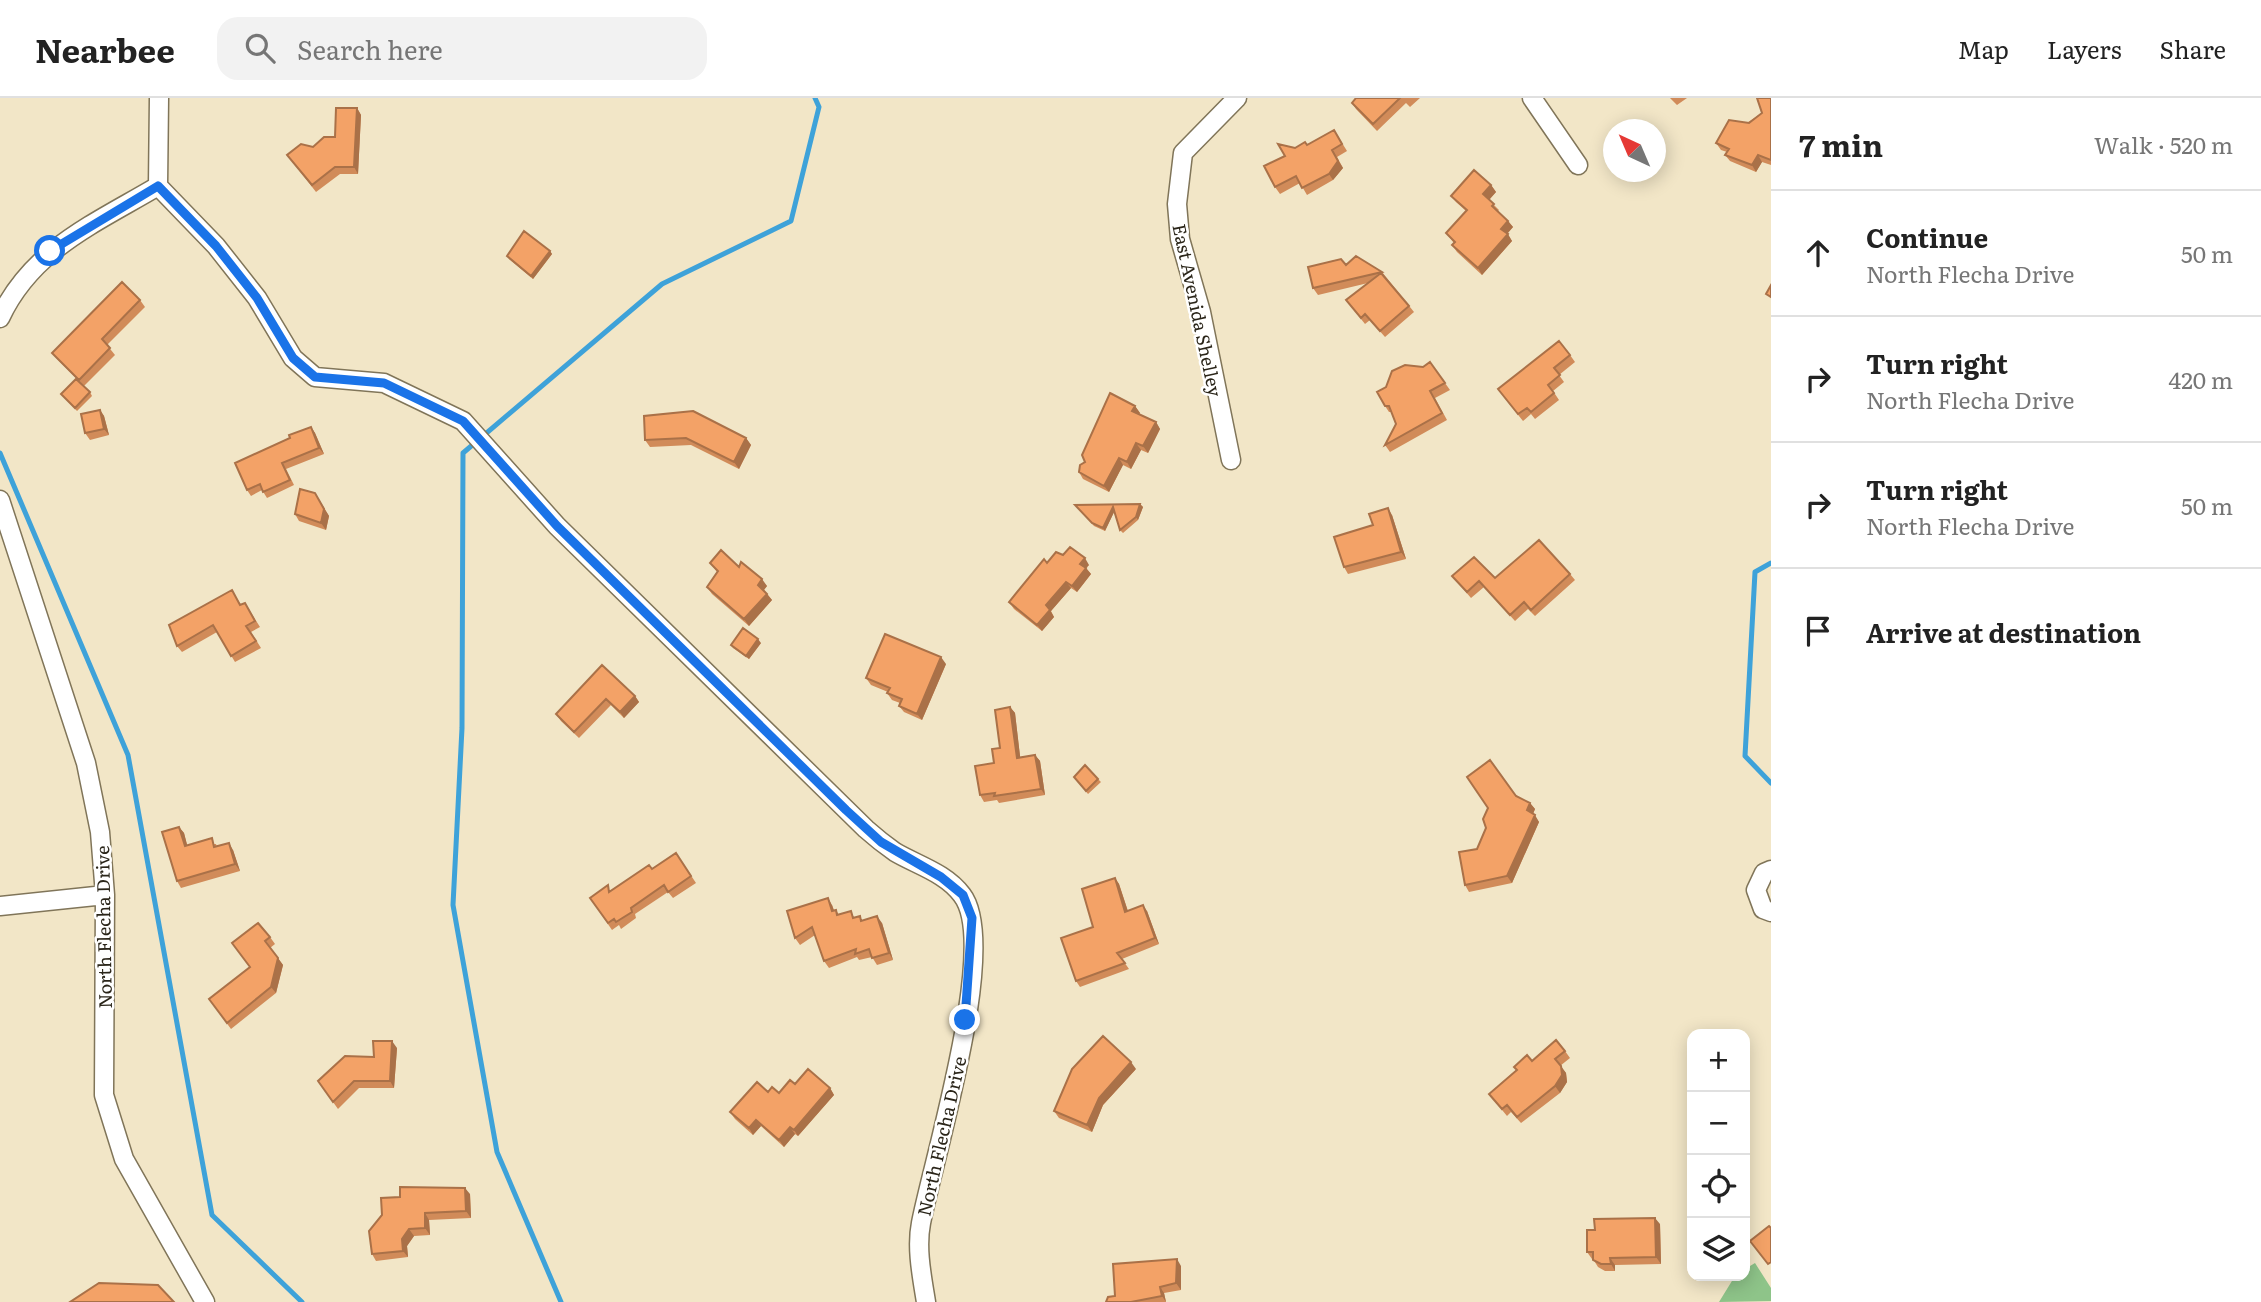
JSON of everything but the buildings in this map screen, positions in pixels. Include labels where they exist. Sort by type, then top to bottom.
[{"type":"street","points":[[0,318],[13,291],[50,251],[158,186],[159,98]]},
{"type":"street","name":"East Avenida Shelley","points":[[1231,460],[1201,312],[1180,239],[1177,204],[1182,153],[1237,98]]},
{"type":"street","points":[[1532,98],[1578,164]]},
{"type":"street","name":"North Flecha Drive","points":[[158,186],[216,246],[249,288],[293,358],[315,377],[384,383],[463,421],[557,526],[846,810],[881,842],[941,877],[963,895],[972,918],[971,966],[960,1064],[920,1225],[920,1268],[926,1302]]},
{"type":"street","name":"North Flecha Drive","points":[[0,500],[86,764],[100,832],[105,895],[104,1095],[124,1159],[205,1302]]},
{"type":"street","points":[[1771,870],[1764,873],[1756,890],[1763,909],[1771,912]]},
{"type":"street","points":[[0,906],[105,895]]},
{"type":"green space","points":[[1755,1263],[1771,1288],[1771,1301],[1719,1302],[1732,1281],[1750,1281],[1750,1266]]},
{"type":"waterway","points":[[561,1302],[497,1152],[453,905],[462,728],[463,453],[662,284],[791,221],[819,107],[815,98]]},
{"type":"waterway","points":[[0,453],[128,755],[212,1215],[302,1302]]},
{"type":"waterway","points":[[1771,563],[1755,572],[1745,756],[1771,783]]},
{"type":"route","points":[[50,251],[158,186],[216,246],[257,298],[293,358],[315,377],[384,383],[463,421],[557,526],[866,829],[895,852],[941,877],[963,895],[972,918],[972,953],[965,1020]]}]
